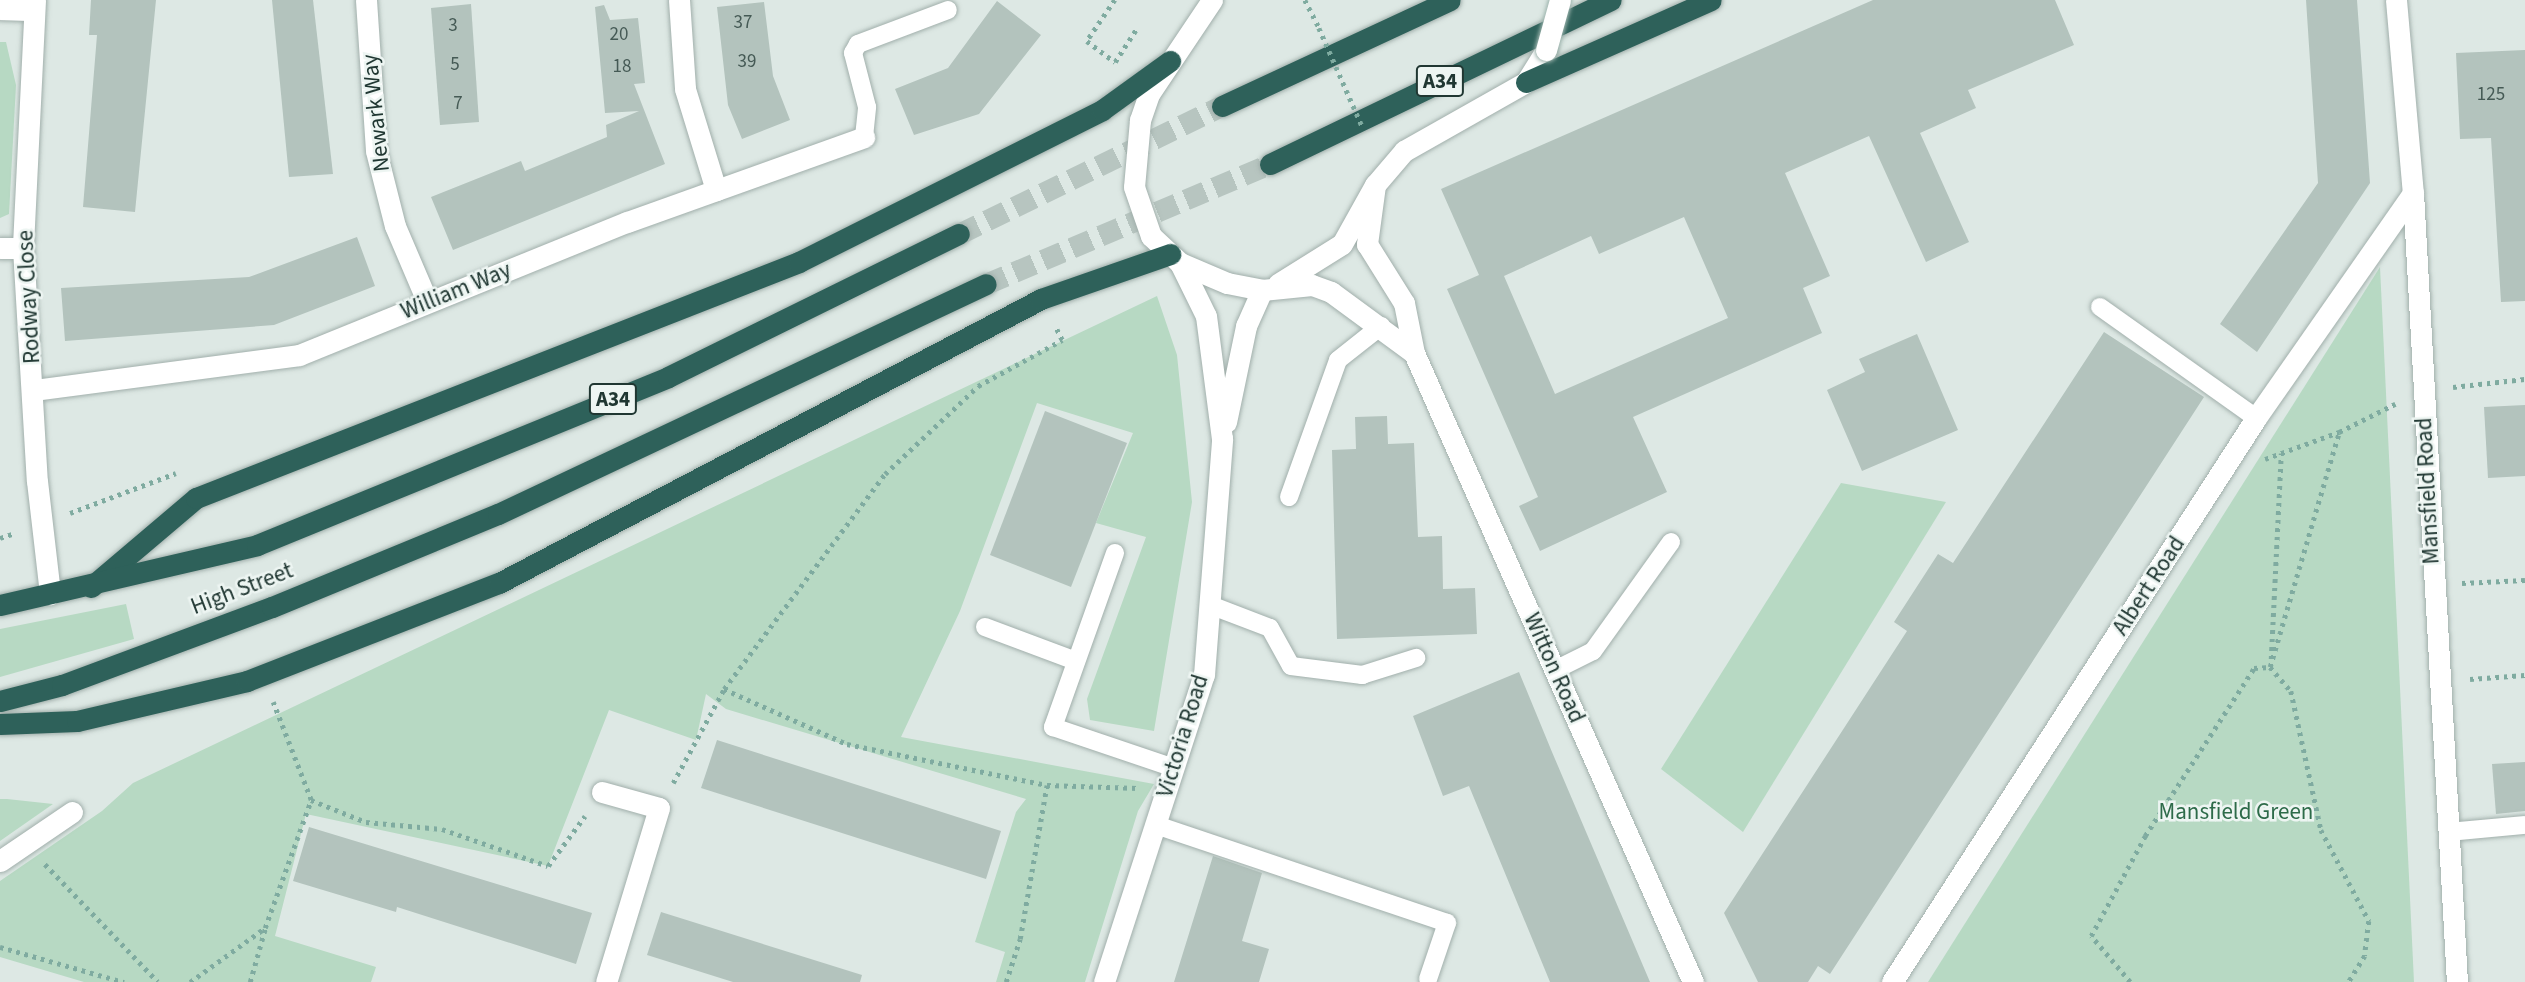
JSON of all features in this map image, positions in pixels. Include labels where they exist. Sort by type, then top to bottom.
[{"type":"highway","points":[[1222,106],[1450,0]]},
{"type":"highway","name":"A34","points":[[1270,164],[1611,0]]},
{"type":"highway","points":[[1526,82],[1711,0]]},
{"type":"highway","points":[[91,587],[196,498],[799,262],[1090,117],[1170,61]]},
{"type":"highway","name":"A34","points":[[0,605],[91,587],[257,545],[668,377],[959,234]]},
{"type":"highway","points":[[0,724],[78,721],[263,675],[499,583],[1041,299],[1175,259]]},
{"type":"highway","name":"High Street","points":[[0,701],[62,685],[272,607],[498,514],[986,284]]},
{"type":"street","name":"Newark Way","points":[[366,0],[376,151],[395,226],[428,301]]},
{"type":"street","points":[[679,0],[685,89],[716,190]]},
{"type":"street","points":[[1175,259],[1144,224],[1134,187],[1140,120],[1170,61],[1212,0]]},
{"type":"street","points":[[1266,289],[1342,244],[1375,185],[1404,151],[1526,82],[1546,50],[1560,0]]},
{"type":"street","name":"Mansfield Road","points":[[2396,0],[2413,193],[2457,982]]},
{"type":"street","points":[[0,9],[35,5]]},
{"type":"street","name":"Rodway Close","points":[[35,5],[23,248],[34,390],[37,481],[50,594]]},
{"type":"street","name":"William Way","points":[[34,390],[299,355],[428,301],[716,190],[864,137]]},
{"type":"street","name":"Witton Road","points":[[1375,185],[1367,244],[1404,303],[1414,353],[1693,982]]},
{"type":"street","name":"Albert Road","points":[[1892,982],[2256,418],[2413,193]]},
{"type":"street","points":[[0,248],[23,248]]},
{"type":"street","name":"Witton Road","points":[[1175,259],[1227,284],[1266,289],[1312,285],[1354,304],[1414,353]]},
{"type":"street","name":"Victoria Road","points":[[1175,259],[1206,316],[1222,439]]},
{"type":"street","name":"Victoria Road","points":[[1104,982],[1203,675],[1222,439],[1246,326],[1266,289]]},
{"type":"street","points":[[602,792],[659,808],[606,982]]},
{"type":"street","points":[[0,862],[72,812]]},
{"type":"lane","points":[[864,137],[867,107],[853,53],[858,44],[948,10]]},
{"type":"lane","points":[[2100,307],[2256,418]]},
{"type":"lane","points":[[1289,498],[1338,360],[1381,326]]},
{"type":"lane","points":[[1555,670],[1593,651],[1671,542]]},
{"type":"lane","points":[[1115,553],[1053,727],[1174,768]]},
{"type":"lane","points":[[1210,605],[1270,628],[1285,658],[1301,668],[1362,675],[1416,658]]},
{"type":"lane","points":[[985,627],[1076,661]]},
{"type":"lane","points":[[1156,825],[1447,923],[1428,979]]},
{"type":"lane","points":[[2449,832],[2525,825]]},
{"type":"path","points":[[1115,0],[1087,41],[1115,62],[1138,28]]},
{"type":"path","points":[[1305,0],[1362,126]]},
{"type":"path","points":[[659,808],[724,689],[885,474],[978,386],[1062,340],[1041,299]]},
{"type":"path","points":[[2222,474],[2339,432],[2423,390],[2525,379]]},
{"type":"path","points":[[2270,667],[2339,432]]},
{"type":"path","points":[[2281,453],[2270,667],[2291,691],[2321,830],[2369,921],[2365,956],[2348,982]]},
{"type":"path","points":[[2433,585],[2525,580]]},
{"type":"path","points":[[2130,982],[2091,936],[2145,836],[2254,668],[2270,667]]},
{"type":"path","points":[[250,982],[265,928],[311,800],[263,675]]},
{"type":"path","points":[[2440,681],[2525,675]]},
{"type":"path","points":[[724,689],[847,744],[1047,786],[1167,789]]},
{"type":"path","points":[[1006,982],[1020,939],[1047,786]]},
{"type":"path","points":[[311,800],[366,822],[442,829],[548,866],[602,792]]},
{"type":"path","points":[[25,844],[158,982]]},
{"type":"path","points":[[190,982],[265,928]]},
{"type":"path","points":[[0,947],[124,982]]},
{"type":"green space","points":[[0,42],[6,42],[16,85],[9,214],[0,218]]},
{"type":"green space","name":"Mansfield Green","points":[[2380,267],[2414,982],[1928,982]]},
{"type":"green space","points":[[1157,296],[1177,355],[1192,502],[1154,731],[1090,720],[1087,699],[1146,537],[1096,523],[1133,433],[1037,403],[960,611],[901,737],[1154,784],[1138,811],[1085,982],[996,982],[1005,952],[975,942],[1016,812],[1026,799],[726,709],[706,694],[696,740],[609,710],[548,866],[306,814],[275,936],[376,967],[371,982],[84,982],[0,957],[0,881],[102,811],[133,783]]},
{"type":"green space","points":[[1841,483],[1946,502],[1743,832],[1661,769]]},
{"type":"green space","points":[[126,604],[134,639],[0,677],[0,629]]},
{"type":"green space","points":[[0,799],[7,799],[53,804],[0,841]]},
{"type":"building","points":[[91,0],[156,0],[135,212],[83,207],[97,35],[89,35]]},
{"type":"building","points":[[272,0],[313,0],[333,174],[289,177]]},
{"type":"building","points":[[1873,0],[2055,0],[2074,45],[1968,90],[1976,108],[1920,133],[1969,242],[1926,262],[1869,136],[1785,173],[1830,276],[1803,288],[1822,333],[1633,417],[1667,492],[1540,551],[1519,506],[1538,497],[1447,289],[1479,275],[1441,189]],"holes":[[[1684,217],[1728,318],[1555,394],[1504,276],[1591,236],[1599,254]]]},
{"type":"building","points":[[2306,0],[2357,0],[2370,183],[2257,352],[2220,324],[2318,183]]},
{"type":"building","points":[[997,1],[1041,35],[979,114],[914,135],[895,89],[948,68]]},
{"type":"building","points":[[764,2],[773,76],[790,120],[742,139],[728,105],[717,7]]},
{"type":"building","points":[[471,4],[479,122],[440,125],[431,8]]},
{"type":"building","points":[[604,5],[610,20],[638,18],[645,83],[634,84],[665,164],[453,250],[431,197],[521,161],[525,171],[607,137],[606,125],[639,111],[605,113],[595,7]]},
{"type":"building","points":[[2525,50],[2525,301],[2501,302],[2491,138],[2460,139],[2456,53]]},
{"type":"building","points":[[357,237],[375,286],[274,325],[65,341],[61,288],[249,277]]},
{"type":"building","points":[[2104,332],[2204,397],[1830,974],[1818,966],[1808,982],[1758,982],[1724,913],[1907,631],[1894,622],[1938,554],[1953,563]]},
{"type":"building","points":[[1917,334],[1958,430],[1862,471],[1827,390],[1865,372],[1859,359]]},
{"type":"building","points":[[2525,405],[2525,476],[2488,478],[2484,407]]},
{"type":"building","points":[[1045,411],[1127,443],[1071,587],[990,555]]},
{"type":"building","points":[[1387,416],[1388,444],[1414,443],[1418,537],[1442,536],[1443,589],[1475,588],[1477,634],[1337,639],[1332,450],[1356,449],[1355,417]]},
{"type":"building","points":[[1519,672],[1650,982],[1550,982],[1469,786],[1443,796],[1413,716]]},
{"type":"building","points":[[717,740],[1001,831],[986,879],[701,788]]},
{"type":"building","points":[[2525,762],[2525,811],[2496,814],[2492,764]]},
{"type":"building","points":[[309,827],[592,913],[576,964],[397,907],[396,912],[293,881]]},
{"type":"building","points":[[1213,856],[1262,873],[1242,941],[1269,949],[1259,982],[1174,982]]},
{"type":"building","points":[[661,912],[862,975],[860,982],[733,982],[647,955]]},
{"type":"tunnel","points":[[959,234],[1222,106]]},
{"type":"tunnel","points":[[986,284],[1270,164]]}]
